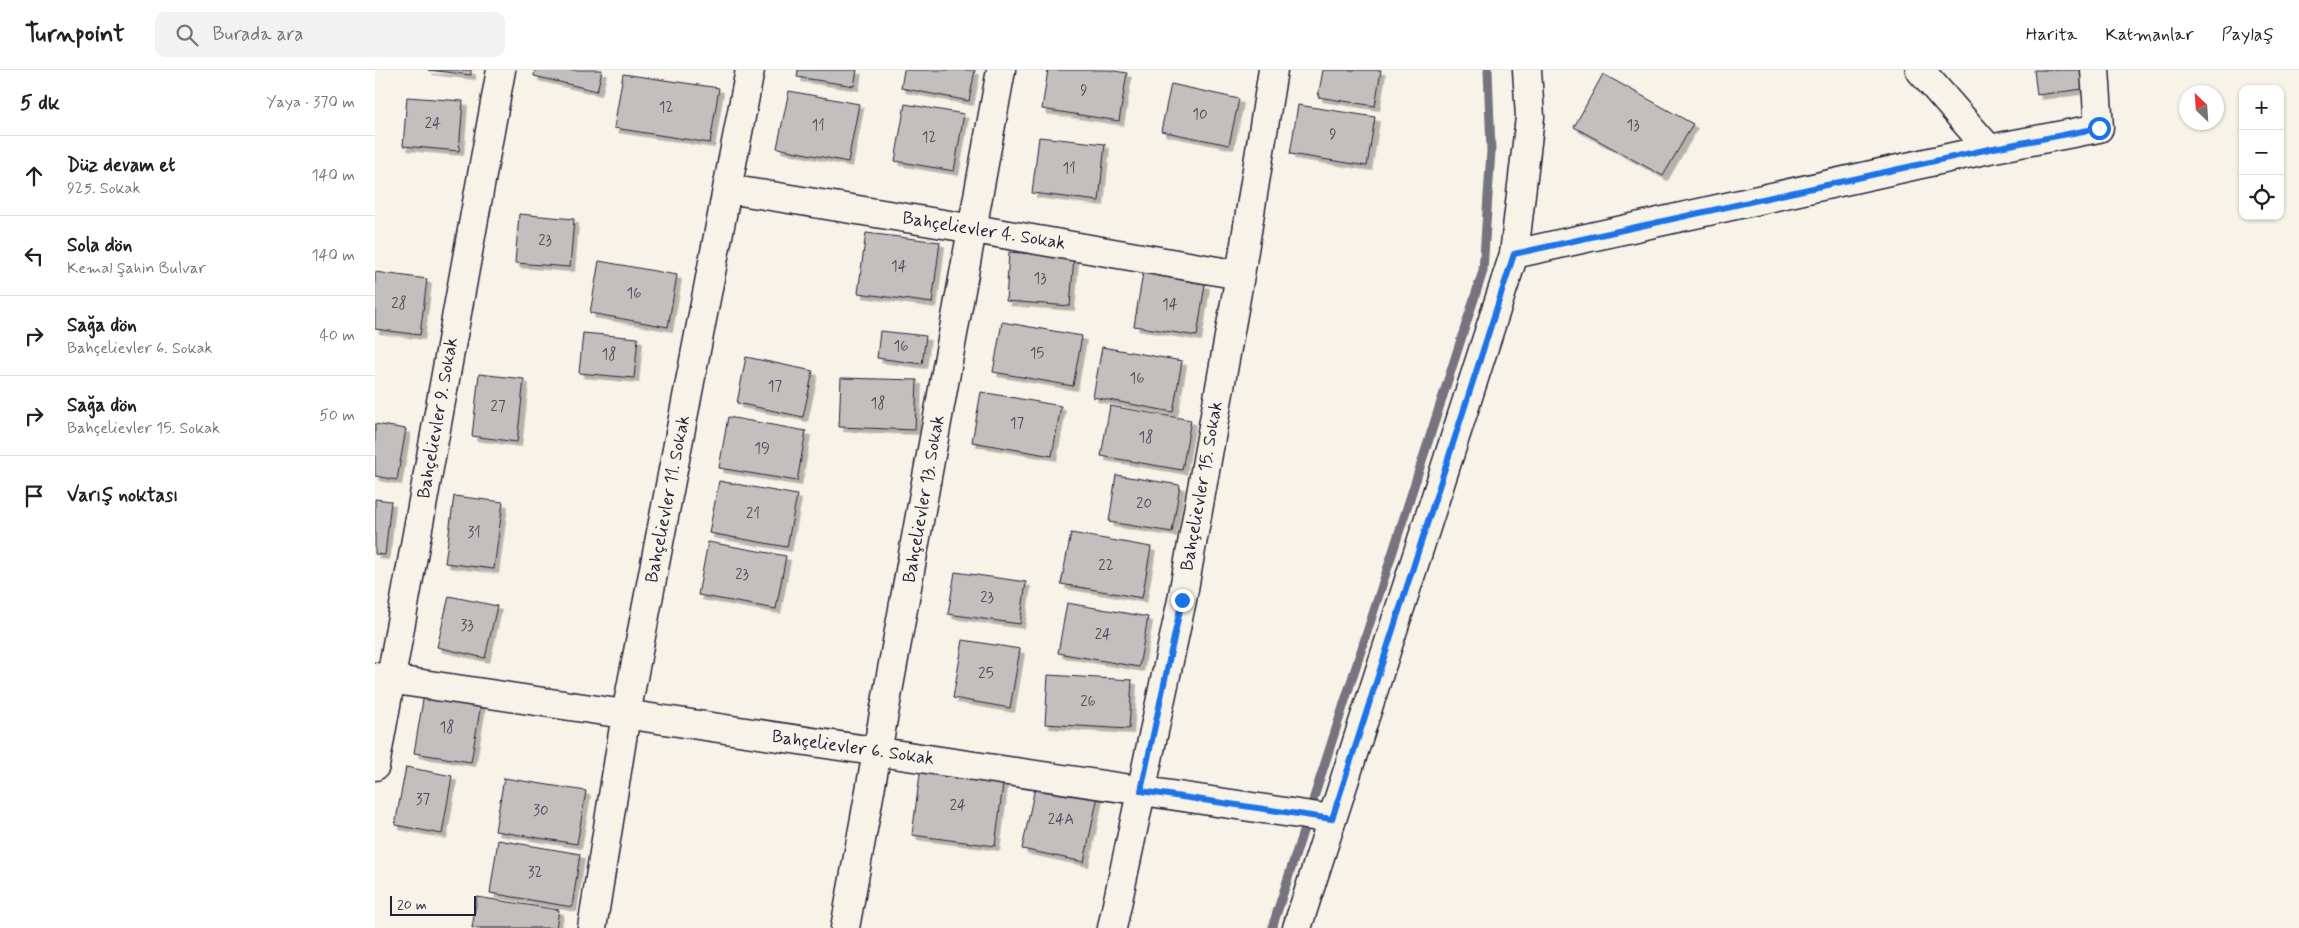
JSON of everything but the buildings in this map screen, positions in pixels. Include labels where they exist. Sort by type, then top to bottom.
[{"type":"street","name":"Bahçelievler 9. Sokak","points":[[375,766],[382,678],[501,70]]},
{"type":"street","name":"Bahçelievler 11. Sokak","points":[[592,928],[626,714],[750,70]]},
{"type":"street","name":"Bahçelievler 13. Sokak","points":[[845,928],[974,228],[1001,70]]},
{"type":"street","name":"Bahçelievler 15. Sokak","points":[[1112,928],[1182,600],[1240,275],[1273,70]]},
{"type":"street","points":[[1297,928],[1330,819],[1514,254],[1530,116],[1527,70]]},
{"type":"street","points":[[1919,70],[1989,149]]},
{"type":"street","points":[[1514,254],[1989,149],[2099,128],[2095,70]]},
{"type":"street","name":"Bahçelievler 4. Sokak","points":[[728,190],[974,228],[1240,275]]},
{"type":"street","name":"Bahçelievler 6. Sokak","points":[[382,678],[1330,819]]},
{"type":"waterway","points":[[1272,928],[1483,271],[1491,151],[1488,70]]},
{"type":"route","points":[[1182,600],[1141,791],[1332,819],[1514,254],[1989,149],[2099,128]]}]
